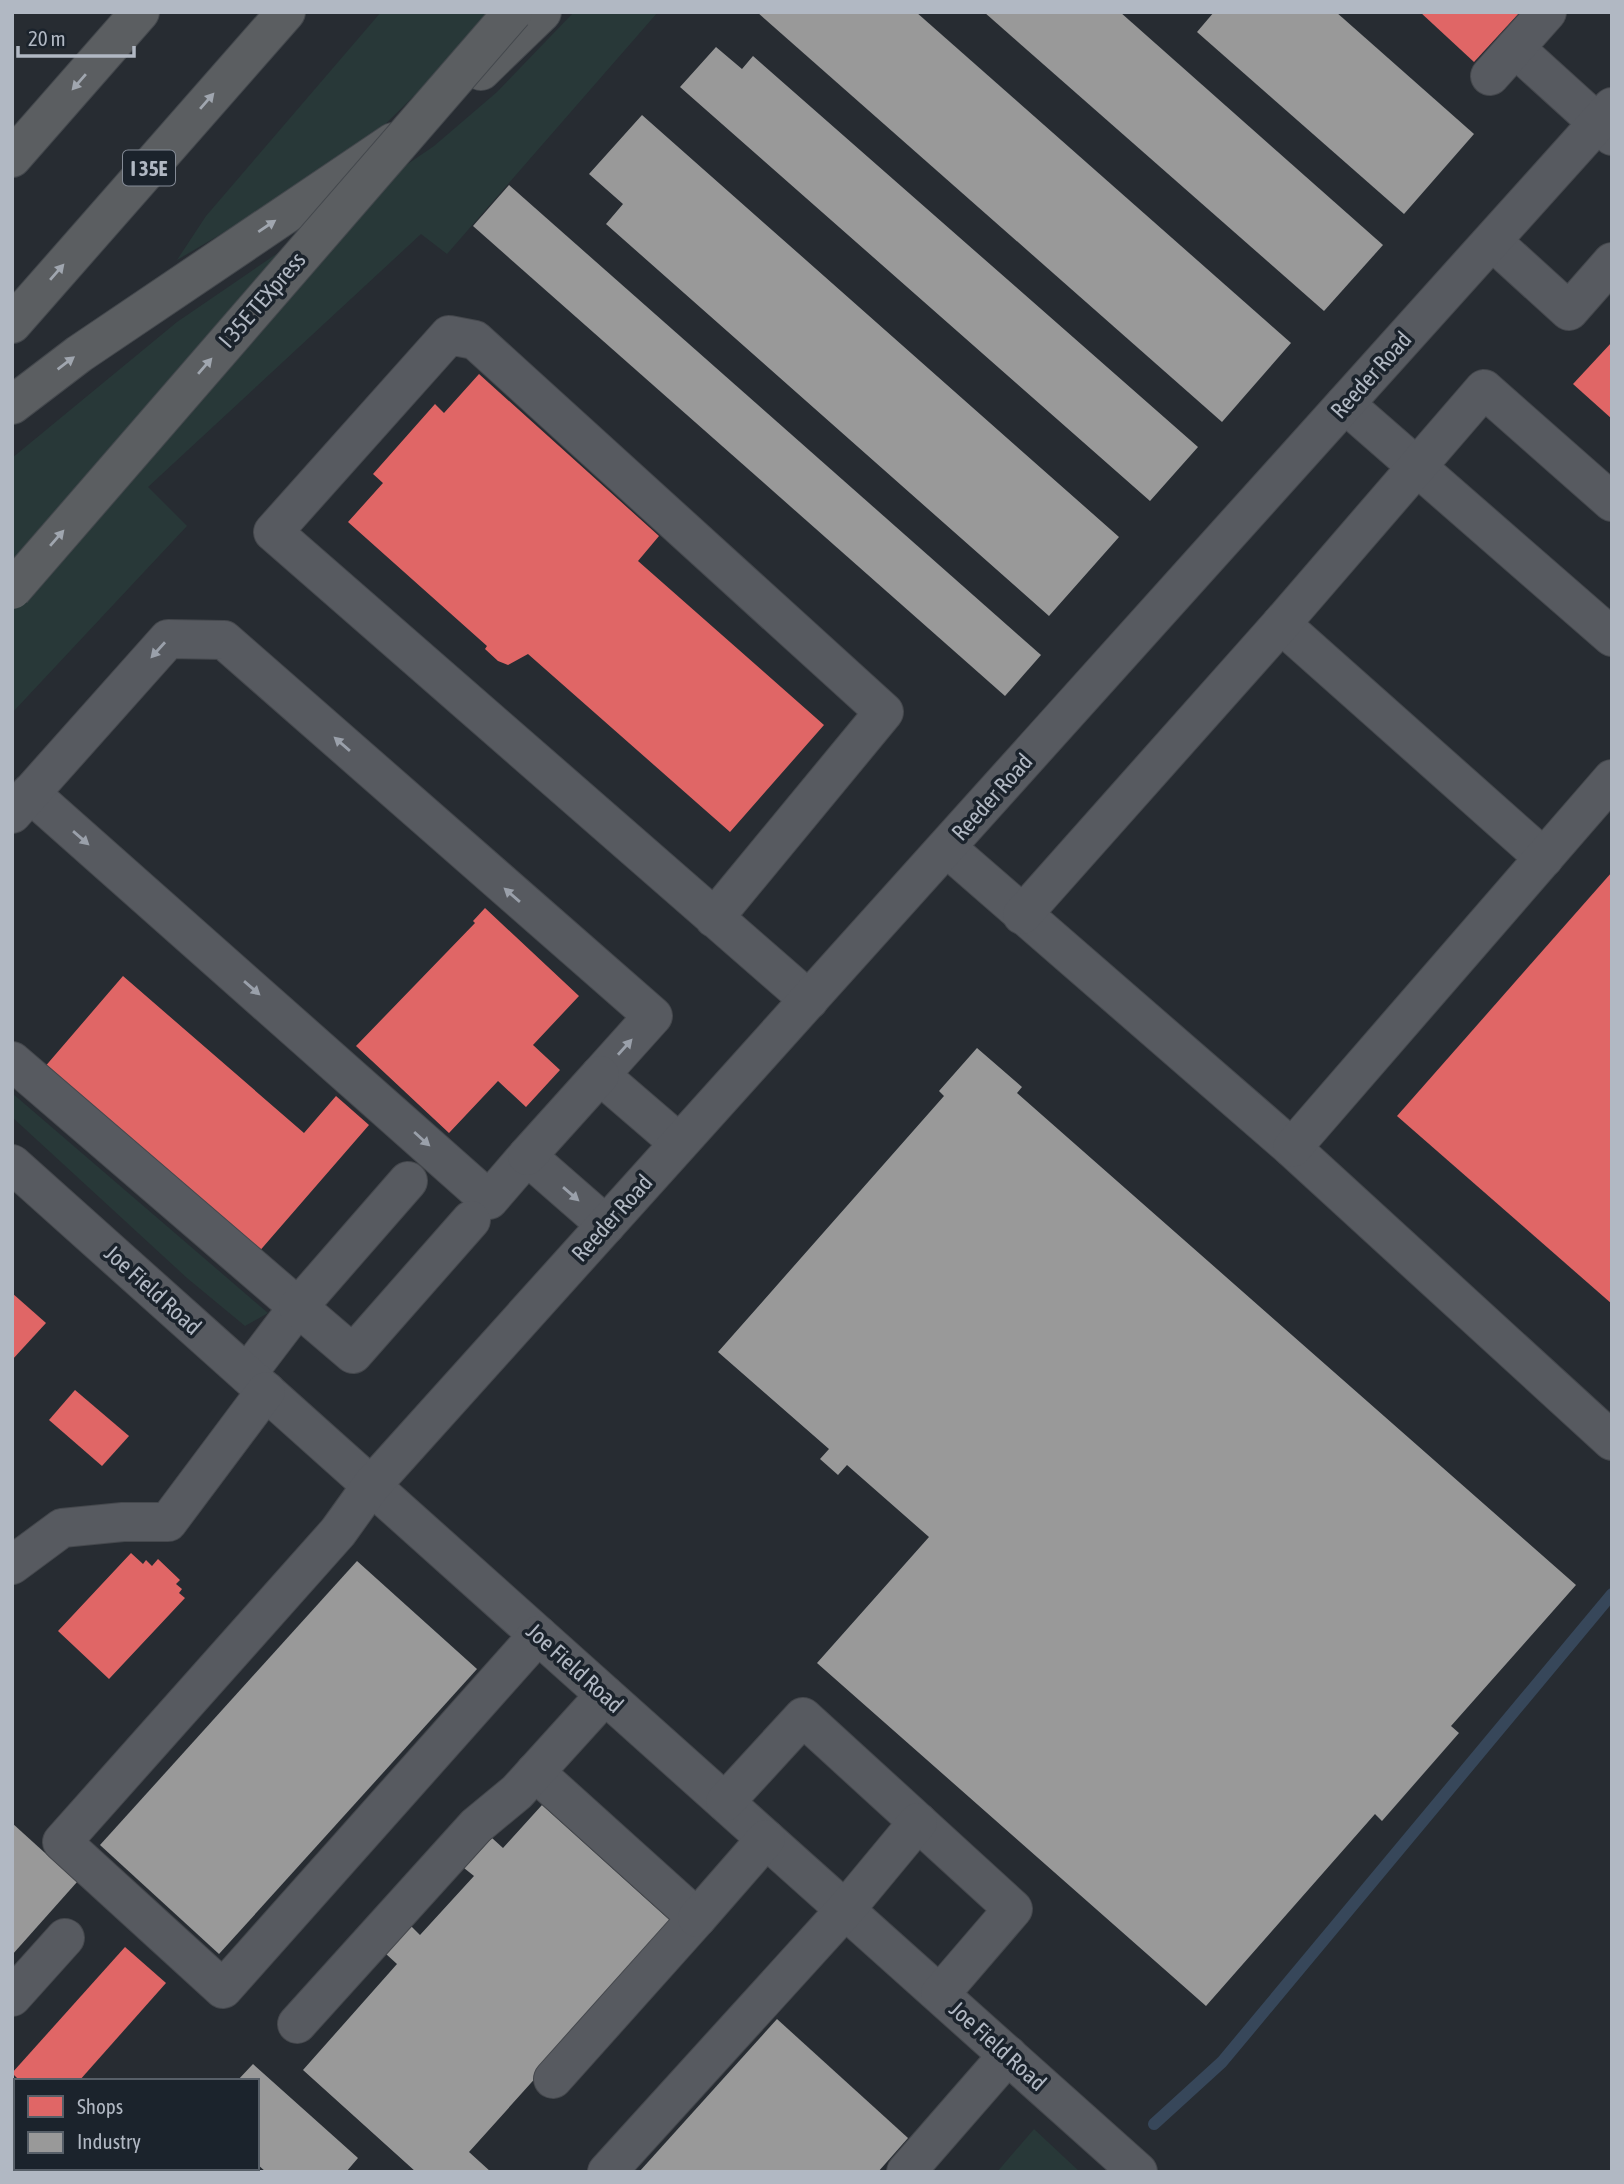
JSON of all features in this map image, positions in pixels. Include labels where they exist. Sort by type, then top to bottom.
[{"type":"highway","points":[[12,158],[140,12]]},
{"type":"highway","name":"I 35E","points":[[12,324],[286,12]]},
{"type":"highway","name":"I 35E TEXpress","points":[[12,590],[513,12]]},
{"type":"highway","points":[[12,405],[79,354],[438,112],[542,12]]},
{"type":"street","points":[[1490,76],[1546,12]]},
{"type":"street","points":[[1515,48],[1607,122]]},
{"type":"street","name":"Reeder Road","points":[[538,1635],[223,1989],[62,1842],[338,1532],[371,1486],[679,1143],[1492,241],[1607,122]]},
{"type":"street","points":[[1492,241],[1569,311],[1612,262]]},
{"type":"street","points":[[714,918],[884,712],[475,340],[449,335],[273,532],[714,918],[809,1000]]},
{"type":"street","points":[[1022,915],[1281,624],[1484,389],[1612,502]]},
{"type":"street","points":[[1345,404],[1612,637]]},
{"type":"street","points":[[1281,624],[1544,858]]},
{"type":"street","points":[[168,639],[224,640],[653,1016],[600,1075],[489,1200],[21,804],[168,639]]},
{"type":"street","points":[[1292,1148],[1612,779]]},
{"type":"street","points":[[947,848],[1292,1148],[1612,1441]]},
{"type":"street","points":[[12,1061],[353,1354],[471,1220]]},
{"type":"street","points":[[600,1075],[679,1143]]},
{"type":"street","points":[[527,1156],[606,1225]]},
{"type":"street","points":[[12,1565],[62,1528],[122,1522],[169,1522],[256,1383],[298,1307],[408,1181]]},
{"type":"street","name":"Joe Field Road","points":[[19,1184],[256,1383],[1138,2172]]},
{"type":"street","points":[[297,2024],[477,1826],[535,1772],[606,1695]]},
{"type":"street","points":[[725,1802],[803,1717],[1013,1909],[940,1994]]},
{"type":"street","points":[[535,1772],[696,1918]]},
{"type":"street","points":[[607,2172],[845,1910],[918,1822]]},
{"type":"street","points":[[553,2079],[766,1839]]},
{"type":"street","points":[[12,1997],[65,1938]]},
{"type":"street","points":[[906,2172],[1008,2055]]},
{"type":"shaded area","points":[[381,12],[488,12],[420,90],[352,157],[177,260],[206,216]]},
{"type":"shaded area","points":[[574,12],[658,12],[447,254],[421,234],[148,487],[187,526],[12,713],[12,458],[177,322],[434,146],[497,92]]},
{"type":"shaded area","points":[[12,1093],[268,1313],[245,1326],[187,1278],[12,1117]]},
{"type":"shaded area","points":[[1034,2129],[1080,2172],[997,2172]]},
{"type":"building: Shops","points":[[1420,12],[1520,12],[1474,62]]},
{"type":"building: Shops","points":[[1612,342],[1612,419],[1573,384]]},
{"type":"building: Shops","points":[[479,374],[659,536],[638,561],[824,725],[730,832],[528,654],[508,665],[498,661],[485,649],[487,646],[348,522],[383,483],[373,474],[435,404],[444,413]]},
{"type":"building: Shops","points":[[1612,872],[1612,1304],[1397,1116]]},
{"type":"building: Shops","points":[[485,908],[579,996],[533,1045],[560,1070],[526,1107],[498,1081],[449,1133],[356,1046],[475,923],[473,921]]},
{"type":"building: Shops","points":[[123,976],[304,1133],[336,1096],[369,1125],[257,1254],[43,1069]]},
{"type":"building: Shops","points":[[12,1293],[46,1323],[12,1360]]},
{"type":"building: Shops","points":[[75,1390],[129,1436],[102,1466],[49,1420]]},
{"type":"building: Shops","points":[[131,1553],[143,1564],[146,1560],[152,1566],[158,1559],[180,1580],[176,1584],[182,1589],[179,1593],[185,1598],[109,1679],[58,1631]]},
{"type":"building: Shops","points":[[125,1947],[166,1983],[81,2079],[18,2079],[12,2073]]},
{"type":"building: Industry","points":[[757,12],[916,12],[1291,343],[1222,422]]},
{"type":"building: Industry","points":[[984,12],[1120,12],[1383,245],[1324,311]]},
{"type":"building: Industry","points":[[1214,12],[1336,12],[1474,134],[1404,214],[1197,32]]},
{"type":"building: Industry","points":[[716,47],[742,69],[753,56],[1198,447],[1150,501],[680,87]]},
{"type":"building: Industry","points":[[642,115],[1119,537],[1049,616],[606,224],[623,204],[589,174]]},
{"type":"building: Industry","points":[[509,185],[1041,655],[1005,696],[473,226]]},
{"type":"building: Industry","points":[[977,1048],[1022,1087],[1017,1093],[1576,1585],[1451,1726],[1459,1733],[1382,1821],[1375,1814],[1206,2006],[817,1663],[929,1537],[847,1465],[838,1475],[820,1459],[829,1449],[718,1352],[944,1096],[939,1091]]},
{"type":"building: Industry","points":[[357,1561],[477,1669],[219,1954],[100,1845]]},
{"type":"building: Industry","points":[[542,1805],[674,1924],[469,2152],[491,2172],[416,2172],[303,2070],[397,1964],[386,1954],[411,1926],[420,1935],[474,1876],[464,1868],[492,1838],[503,1848]]},
{"type":"building: Industry","points":[[12,1823],[77,1882],[12,1955]]},
{"type":"building: Industry","points":[[777,2019],[908,2138],[878,2172],[639,2172]]},
{"type":"building: Industry","points":[[253,2064],[358,2158],[346,2172],[266,2172],[259,2166],[259,2079],[239,2079]]},
{"type":"waterway","points":[[1154,2124],[1222,2062],[1612,1594]]}]
